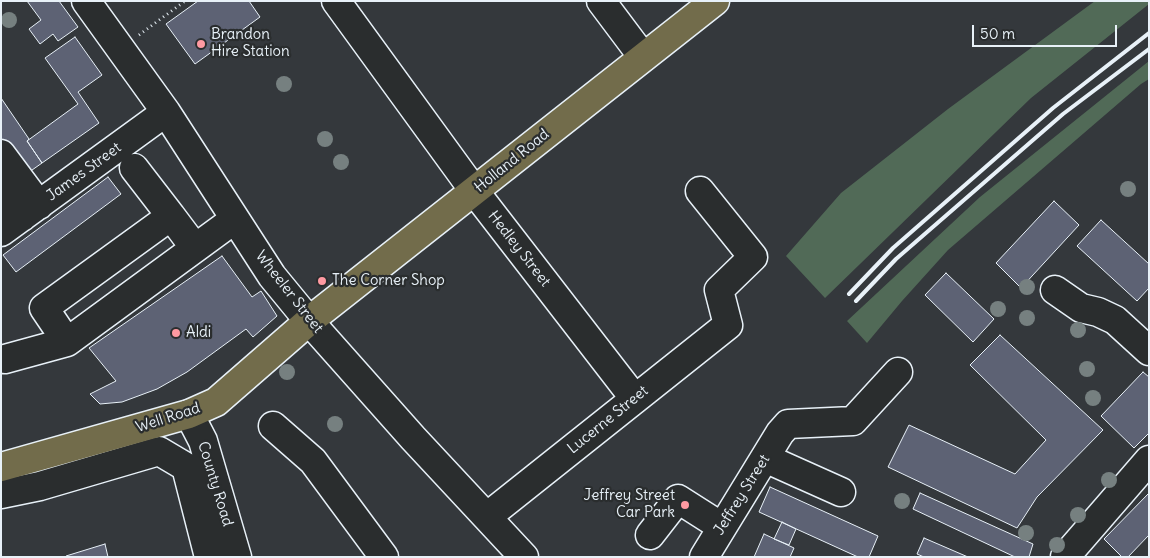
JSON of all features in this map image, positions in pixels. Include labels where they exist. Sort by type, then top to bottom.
[{"type":"main road","name":"Holland Road","points":[[309,321],[715,1]]},
{"type":"main road","name":"Well Road","points":[[1,467],[189,414],[216,402],[309,321]]},
{"type":"street","name":"Wheeler Street","points":[[86,1],[166,112],[272,276],[309,321],[413,438],[488,516],[524,557]]},
{"type":"street","name":"Hedley Street","points":[[336,1],[475,192],[635,399]]},
{"type":"street","points":[[601,1],[644,56]]},
{"type":"street","name":"James Street","points":[[21,218],[166,112]]},
{"type":"street","points":[[1,154],[21,218]]},
{"type":"street","points":[[134,168],[196,248]]},
{"type":"street","points":[[1,191],[21,218]]},
{"type":"street","name":"Lucerne Street","points":[[488,516],[728,325],[719,290],[753,257],[700,191]]},
{"type":"street","points":[[66,342],[44,308],[171,216]]},
{"type":"street","points":[[5,359],[66,342],[235,219]]},
{"type":"street","points":[[1055,291],[1081,308],[1098,312],[1115,320],[1149,351]]},
{"type":"street","name":"Jeffrey Street","points":[[704,557],[780,433],[788,424],[854,421],[898,372]]},
{"type":"street","name":"County Road","points":[[189,414],[203,441],[237,557]]},
{"type":"street","points":[[273,426],[313,461],[384,557]]},
{"type":"street","points":[[1,494],[40,486],[159,451],[186,467],[209,557]]},
{"type":"street","points":[[765,458],[841,492]]},
{"type":"street","points":[[1073,555],[1149,460]]},
{"type":"street","points":[[650,535],[678,499],[722,527]]},
{"type":"path","points":[[120,48],[185,1]]},
{"type":"green space","points":[[1095,1],[1149,1],[1149,4],[1031,98],[825,298],[786,256],[841,193],[948,109]]},
{"type":"green space","points":[[1149,61],[1149,79],[948,250],[867,343],[847,321],[980,197]]},
{"type":"building","points":[[27,1],[59,1],[78,27],[58,41],[53,34],[40,44],[29,29],[41,20]]},
{"type":"building","name":"Brandon Hire Station","points":[[198,1],[249,1],[260,17],[195,64],[166,24]]},
{"type":"building","points":[[75,37],[102,75],[78,92],[99,123],[42,163],[27,141],[78,104],[45,58]]},
{"type":"building","points":[[1,98],[29,139],[27,141],[42,163],[25,175],[1,139]]},
{"type":"building","points":[[108,177],[121,194],[16,272],[3,255]]},
{"type":"building","points":[[1054,201],[1079,225],[1021,288],[996,263]]},
{"type":"building","points":[[1101,220],[1149,264],[1149,288],[1137,301],[1077,246]]},
{"type":"building","name":"Aldi","points":[[222,256],[252,297],[261,291],[277,316],[253,337],[246,329],[187,372],[157,389],[122,402],[100,404],[90,394],[116,381],[89,348]]},
{"type":"building","points":[[946,273],[994,319],[973,342],[925,295]]},
{"type":"building","points":[[1000,335],[1103,430],[1037,497],[1017,528],[888,467],[909,425],[1015,474],[1046,440],[970,365]]},
{"type":"building","points":[[1143,372],[1149,377],[1149,433],[1134,448],[1101,416]]},
{"type":"building","points":[[770,487],[878,536],[869,557],[858,557],[759,512]]},
{"type":"building","points":[[920,493],[1033,544],[1029,557],[1015,557],[913,509]]},
{"type":"building","points":[[1149,493],[1149,535],[1128,557],[1122,557],[1104,539]]},
{"type":"building","points":[[782,522],[796,529],[789,545],[774,539]]},
{"type":"building","points":[[764,534],[794,548],[790,557],[754,557]]},
{"type":"building","points":[[924,538],[968,557],[924,557],[917,554]]},
{"type":"building","points":[[105,544],[108,557],[66,557],[66,556]]},
{"type":"railway","points":[[849,294],[893,248],[1053,108],[1149,33]]},
{"type":"railway","points":[[856,301],[896,259],[1063,114],[1149,49]]},
{"type":"place","name":"Brandon Hire Station","points":[[201,44]]},
{"type":"place","name":"The Corner Shop","points":[[322,281]]},
{"type":"place","name":"Aldi","points":[[176,333]]},
{"type":"place","name":"Jeffrey Street Car Park","points":[[685,505]]}]
